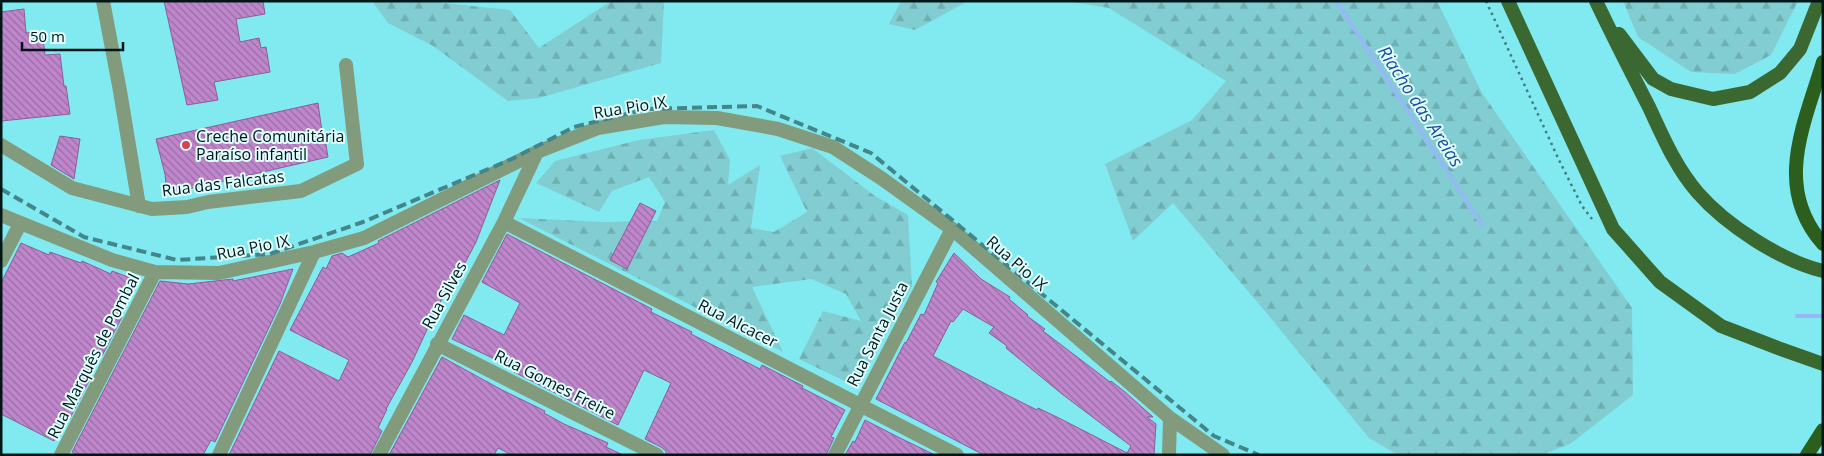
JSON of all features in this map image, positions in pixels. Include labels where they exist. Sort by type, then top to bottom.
[{"type":"highway","points":[[1823,62],[1802,132],[1795,164],[1798,199],[1811,231],[1823,244]]},
{"type":"highway","points":[[1808,455],[1823,430]]},
{"type":"main road","points":[[1508,1],[1613,229],[1660,282],[1721,326],[1823,364]]},
{"type":"main road","points":[[1597,4],[1653,79],[1671,88],[1713,98],[1750,92],[1780,73],[1800,49],[1819,1]]},
{"type":"main road","points":[[1597,4],[1677,163],[1698,193],[1735,227],[1766,246],[1808,267],[1823,271]]},
{"type":"street","points":[[103,1],[120,91],[138,206]]},
{"type":"street","name":"Rua das Falcatas","points":[[1,146],[72,188],[152,209],[187,207],[208,202],[301,191],[357,164],[346,64]]},
{"type":"street","name":"Rua Pio IX","points":[[1,215],[112,260],[155,272],[219,273],[314,252],[364,238],[538,152],[598,128],[664,117],[717,118],[778,129],[833,147],[881,178],[952,229],[1170,418],[1223,455]]},
{"type":"street","name":"Rua Silves","points":[[379,455],[504,222],[538,152]]},
{"type":"street","name":"Rua Alcacer","points":[[504,222],[957,455]]},
{"type":"street","points":[[1,261],[20,224]]},
{"type":"street","name":"Rua Santa Justa","points":[[835,455],[952,229]]},
{"type":"street","points":[[219,455],[314,252]]},
{"type":"street","name":"Rua Marquês de Pombal","points":[[61,455],[155,272]]},
{"type":"street","name":"Rua Gomes Freire","points":[[437,344],[657,455]]},
{"type":"street","points":[[1169,455],[1170,418]]},
{"type":"green space","points":[[372,1],[426,1],[510,10],[539,48],[613,1],[664,1],[661,63],[539,98],[508,101],[433,46],[388,23]]},
{"type":"green space","points":[[901,1],[968,1],[915,30],[889,24]]},
{"type":"green space","points":[[1067,1],[1437,1],[1482,93],[1632,308],[1633,395],[1570,444],[1541,455],[1398,455],[1369,438],[1173,203],[1133,241],[1105,164],[1192,120],[1226,81],[1109,8]]},
{"type":"green space","points":[[1623,1],[1798,1],[1771,55],[1735,74],[1691,72],[1638,37]]},
{"type":"green space","points":[[714,130],[730,160],[728,185],[760,165],[751,228],[774,232],[807,212],[780,156],[812,148],[875,196],[908,215],[912,286],[857,387],[799,359],[823,311],[861,321],[846,294],[811,279],[752,287],[783,352],[519,218],[602,222],[657,221],[665,202],[649,177],[612,191],[599,212],[536,183],[555,161],[639,140]]},
{"type":"building","points":[[164,1],[263,1],[265,14],[236,19],[240,42],[259,38],[261,48],[266,47],[270,72],[214,82],[218,100],[187,105]]},
{"type":"building","points":[[24,9],[26,33],[42,31],[45,55],[60,54],[70,114],[1,121],[1,12]]},
{"type":"building","name":"Creche Comunitária Paraíso infantil","points":[[318,103],[323,139],[325,139],[328,157],[167,194],[165,174],[156,139]]},
{"type":"building","points":[[60,136],[80,139],[74,179],[51,165]]},
{"type":"building","points":[[500,180],[476,242],[464,265],[461,264],[430,321],[412,362],[386,409],[378,428],[382,431],[370,455],[229,455],[279,351],[339,381],[349,360],[290,330],[323,267],[326,269],[332,256],[342,253],[348,257],[379,243],[378,241]]},
{"type":"building","points":[[640,203],[656,211],[627,269],[610,260]]},
{"type":"building","points":[[507,234],[652,309],[651,312],[692,332],[691,334],[760,369],[762,365],[845,410],[831,437],[834,438],[826,455],[666,455],[666,451],[661,447],[645,439],[671,383],[644,370],[618,425],[514,372],[516,369],[452,339],[464,315],[504,335],[520,303],[482,282]]},
{"type":"building","points":[[21,243],[49,255],[50,252],[81,263],[82,261],[111,274],[112,271],[131,278],[119,315],[122,317],[102,356],[97,354],[85,376],[90,379],[69,420],[65,419],[54,441],[1,414],[1,283]]},
{"type":"building","points":[[954,253],[981,279],[1010,297],[1009,299],[1027,316],[1045,329],[1043,331],[1111,381],[1153,417],[1147,417],[1156,424],[1154,455],[984,455],[876,399],[921,314],[924,315],[938,283],[936,282]],"holes":[[[963,309],[994,327],[989,333],[1007,346],[1006,348],[1062,394],[1131,446],[1127,453],[1059,418],[1038,408],[1037,410],[933,356],[951,321],[953,322]]]},
{"type":"building","points":[[293,269],[280,304],[215,442],[211,440],[203,455],[78,455],[72,452],[160,281],[188,284],[233,279],[233,281]]},
{"type":"building","points":[[442,357],[545,411],[544,413],[564,424],[608,443],[606,447],[623,455],[512,455],[498,448],[494,455],[389,455]]},
{"type":"building","points":[[865,420],[935,455],[845,455],[853,441],[855,442]]},
{"type":"waterway","name":"Riacho das Areias","points":[[1336,1],[1482,225]]},
{"type":"waterway","name":"Riacho das Areias","points":[[1797,316],[1823,316]]},
{"type":"railway","points":[[1,189],[84,237],[177,260],[270,254],[363,222],[512,159],[574,127],[647,109],[757,106],[871,153],[1214,436],[1259,455]]},
{"type":"place","name":"Creche Comunitária Paraíso infantil","points":[[186,145]]}]
